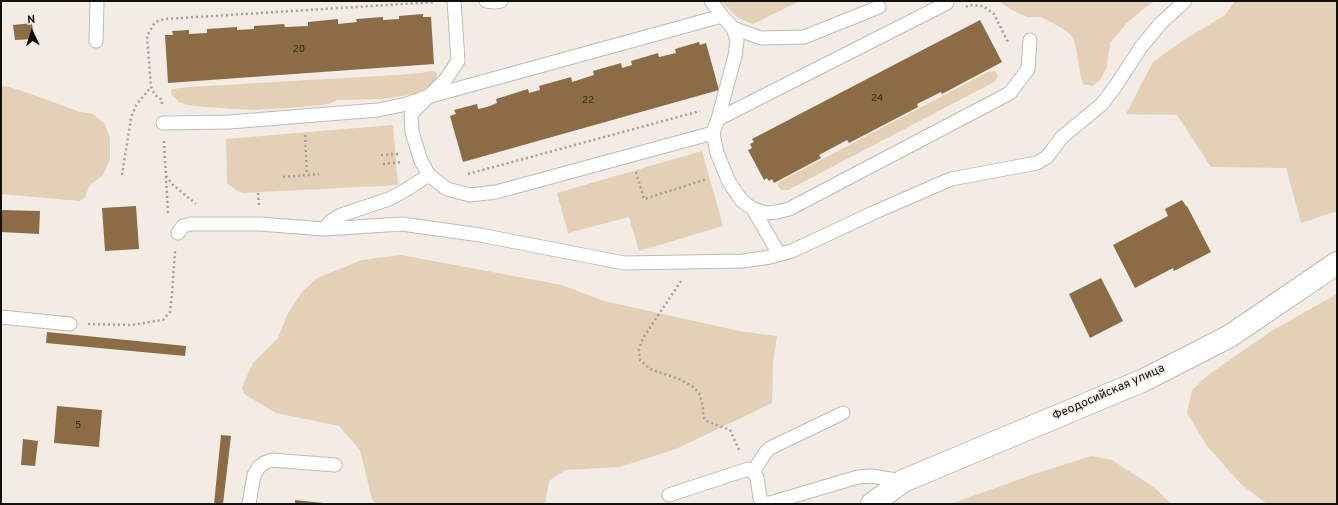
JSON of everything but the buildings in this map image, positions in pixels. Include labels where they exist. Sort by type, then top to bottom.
[{"type":"street","name":"Феодосийская улица","points":[[872,504],[903,481],[1144,380],[1230,336],[1337,263]]},
{"type":"lane","points":[[96,41],[97,1]]},
{"type":"lane","points":[[454,1],[458,61],[446,79],[412,114],[412,132],[421,161],[429,175],[447,189],[470,195],[496,192],[713,133]]},
{"type":"lane","points":[[486,1],[500,1]]},
{"type":"lane","points":[[711,1],[733,28],[737,41],[735,56],[713,133],[717,153],[729,182],[742,201],[753,209],[766,213],[777,212],[789,208],[1010,93],[1028,69],[1030,40]]},
{"type":"lane","points":[[176,236],[186,224],[260,224],[324,229],[402,224],[480,236],[624,263],[743,261],[792,251],[875,212],[951,179],[1031,164],[1047,157],[1062,137],[1102,104],[1141,47],[1161,23],[1185,1]]},
{"type":"lane","points":[[718,118],[947,3]]},
{"type":"lane","points":[[733,28],[761,38],[804,37],[879,7]]},
{"type":"lane","points":[[163,123],[228,122],[378,110],[407,104],[427,97],[722,16]]},
{"type":"lane","points":[[324,229],[331,221],[341,215],[389,199],[429,175]]},
{"type":"lane","points":[[753,209],[779,254]]},
{"type":"lane","points":[[1,317],[70,324]]},
{"type":"lane","points":[[669,495],[751,470],[770,448],[843,413]]},
{"type":"lane","points":[[249,504],[254,475],[264,462],[272,460],[335,465]]},
{"type":"lane","points":[[751,470],[757,478],[760,498],[763,503],[770,503],[858,477],[871,476],[903,481]]},
{"type":"path","points":[[162,100],[155,95],[151,87],[147,36],[154,24],[165,19],[454,1]]},
{"type":"path","points":[[969,5],[972,1]]},
{"type":"path","points":[[962,8],[969,5],[983,6],[994,14],[1010,45]]},
{"type":"path","points":[[122,175],[131,118],[136,105],[151,87]]},
{"type":"path","points":[[466,175],[722,105]]},
{"type":"path","points":[[303,116],[307,175]]},
{"type":"path","points":[[70,324],[131,325],[163,320],[170,312],[176,236],[168,218],[163,123]]},
{"type":"path","points":[[624,132],[644,199],[726,173]]},
{"type":"path","points":[[381,155],[395,154]]},
{"type":"path","points":[[283,177],[318,174]]},
{"type":"path","points":[[166,176],[187,198],[227,224]]},
{"type":"path","points":[[692,262],[678,287],[643,338],[639,349],[640,360],[650,369],[679,379],[692,386],[699,393],[703,406],[703,416],[706,421],[730,430],[751,470]]},
{"type":"shaded area","points":[[721,1],[800,1],[753,24],[738,18]]},
{"type":"shaded area","points":[[999,1],[1155,1],[1127,23],[1110,43],[1107,67],[1100,80],[1093,86],[1083,84],[1073,37],[1062,28],[1041,17],[1027,17],[1012,10]]},
{"type":"shaded area","points":[[1235,1],[1337,1],[1337,211],[1301,223],[1286,168],[1211,167],[1177,115],[1126,114],[1153,62],[1184,40],[1225,15]]},
{"type":"shaded area","points":[[431,71],[436,72],[436,81],[418,94],[381,99],[337,100],[329,104],[301,107],[252,110],[205,107],[187,105],[179,102],[171,94],[172,89],[189,87],[396,75]]},
{"type":"shaded area","points":[[995,71],[998,75],[996,81],[788,190],[781,190],[778,186],[779,182],[988,72]]},
{"type":"shaded area","points":[[7,86],[80,112],[93,114],[105,124],[110,138],[110,159],[103,175],[90,185],[85,197],[80,201],[1,194],[1,87]]},
{"type":"shaded area","points":[[393,125],[398,185],[243,193],[237,191],[227,183],[226,139]]},
{"type":"shaded area","points":[[702,151],[723,226],[639,251],[629,217],[568,233],[557,193]]},
{"type":"shaded area","points":[[401,255],[562,285],[604,301],[739,331],[777,336],[773,363],[772,403],[676,449],[620,467],[565,470],[549,481],[545,504],[376,504],[372,499],[360,450],[339,426],[276,413],[244,394],[242,387],[253,363],[278,338],[287,315],[302,292],[317,278],[362,260]]},
{"type":"shaded area","points":[[1337,294],[1337,504],[1267,504],[1241,484],[1207,446],[1187,413],[1192,390],[1208,375],[1273,330]]},
{"type":"shaded area","points":[[1091,456],[1112,460],[1155,488],[1171,504],[951,504],[1031,475]]}]
